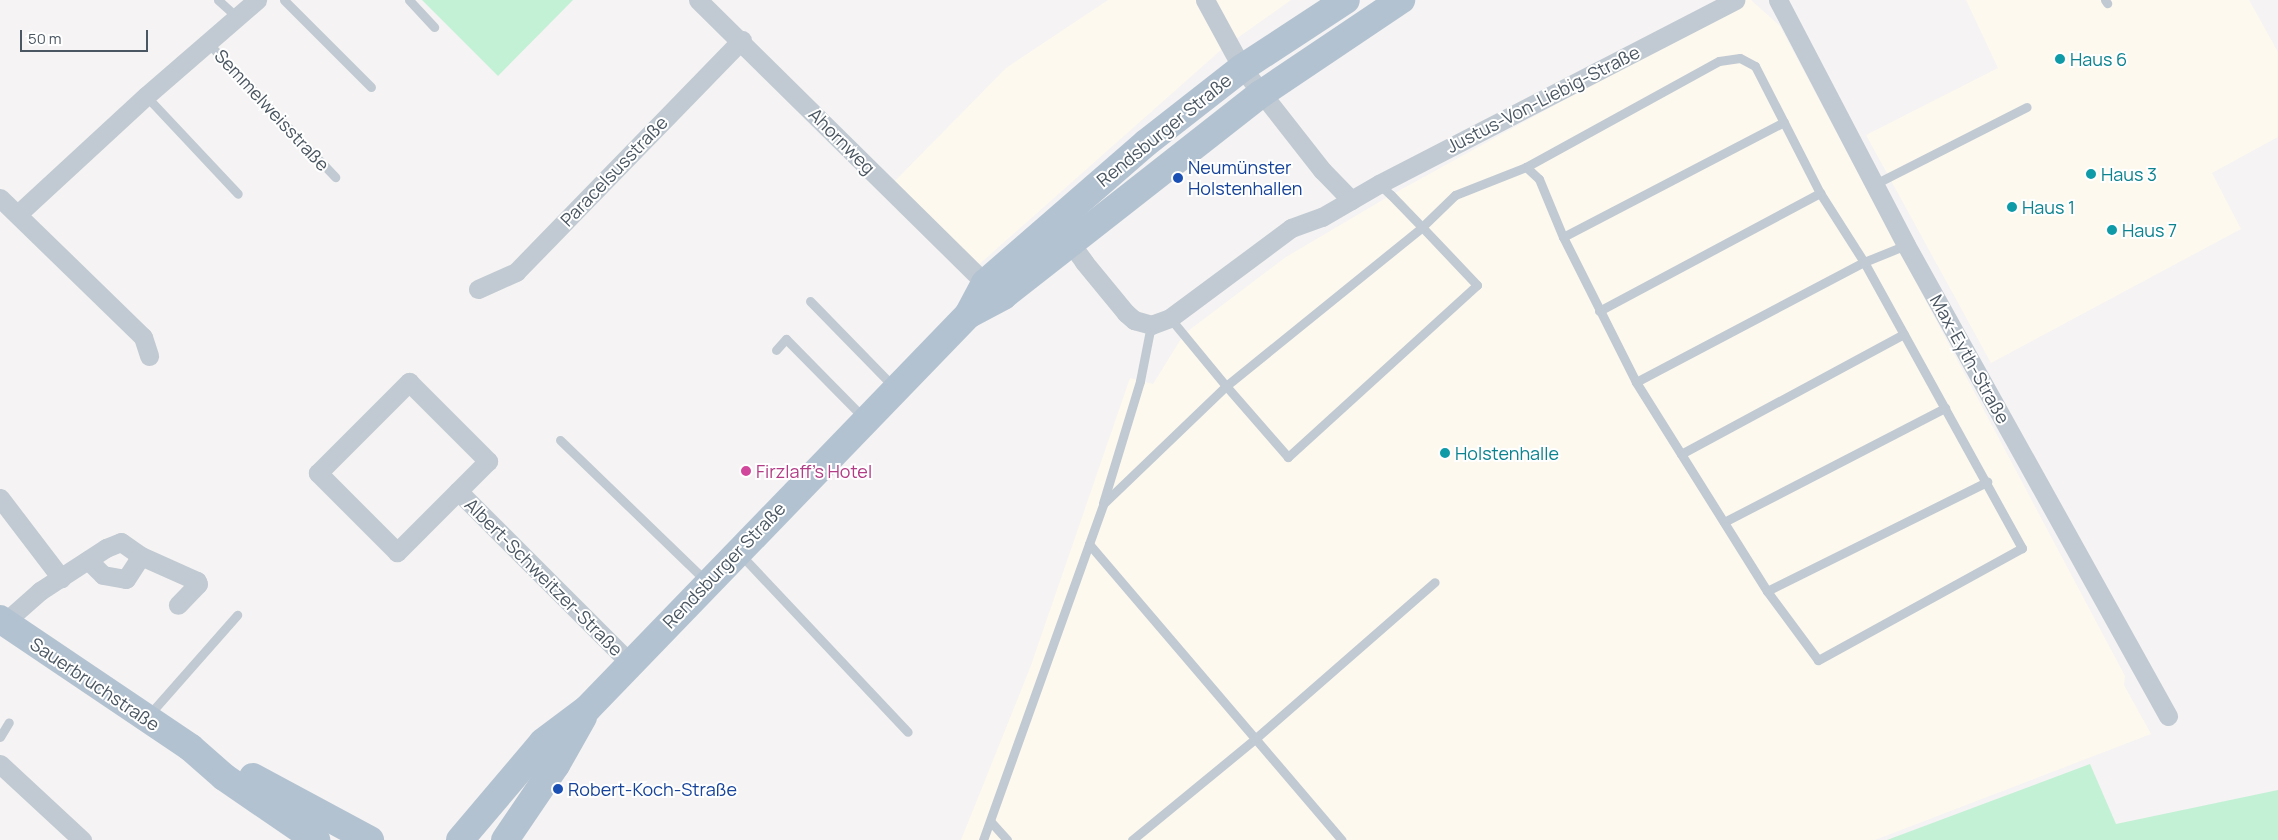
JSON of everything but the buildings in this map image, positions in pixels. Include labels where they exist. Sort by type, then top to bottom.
[{"type":"main road","points":[[1242,68],[1346,0]]},
{"type":"main road","points":[[1261,94],[1401,0]]},
{"type":"main road","name":"Rendsburger Straße","points":[[968,315],[985,284],[1030,242],[1083,195],[1242,68]]},
{"type":"main road","name":"Rendsburger Straße","points":[[460,840],[543,742],[587,709],[865,419],[968,315],[1002,296],[1069,241],[1261,94]]},
{"type":"main road","name":"Sauerbruchstraße","points":[[2,621],[191,748],[224,777],[316,840]]},
{"type":"main road","name":"Rendsburger Straße","points":[[505,840],[556,765],[587,709]]},
{"type":"main road","name":"Sauerbruchstraße","points":[[191,748],[227,761],[370,840]]},
{"type":"street","name":"Semmelweisstraße","points":[[19,213],[146,96],[257,0]]},
{"type":"street","name":"Ahornweg","points":[[698,0],[742,40],[985,284]]},
{"type":"street","points":[[1205,0],[1242,68]]},
{"type":"street","name":"Justus-Von-Liebig-Straße","points":[[1151,325],[1170,318],[1290,228],[1322,218],[1379,184],[1735,0]]},
{"type":"street","name":"Max-Eyth-Straße","points":[[1778,0],[1906,245],[2168,716]]},
{"type":"street","name":"Paracelsusstraße","points":[[478,289],[516,272],[742,40]]},
{"type":"street","name":"Rendsburger Straße","points":[[1242,68],[1261,94]]},
{"type":"street","points":[[1261,94],[1322,170],[1351,200]]},
{"type":"street","name":"Rendsburger Straße","points":[[1069,241],[1068,229],[1083,195]]},
{"type":"street","points":[[0,198],[19,213],[142,336],[149,356]]},
{"type":"street","points":[[1030,242],[1051,238],[1069,241],[1126,313],[1134,320],[1151,325]]},
{"type":"street","name":"Albert-Schweitzer-Straße","points":[[409,382],[488,461],[458,491],[397,552],[318,473],[409,382]]},
{"type":"street","name":"Albert-Schweitzer-Straße","points":[[458,491],[630,664]]},
{"type":"street","points":[[0,498],[61,578]]},
{"type":"street","points":[[2,621],[88,560],[122,542],[141,556],[197,581],[198,584],[178,605]]},
{"type":"street","points":[[88,560],[103,575],[126,579],[141,556]]},
{"type":"street","points":[[0,764],[82,840]]},
{"type":"lane","points":[[218,0],[237,18]]},
{"type":"lane","points":[[284,0],[371,87]]},
{"type":"lane","points":[[409,0],[434,27]]},
{"type":"lane","name":"Semmelweisstraße","points":[[208,42],[335,177]]},
{"type":"lane","points":[[1103,504],[1226,386],[1422,228],[1455,195],[1526,167],[1720,61],[1740,58],[1755,66],[1820,193],[1864,262],[2022,548],[1818,660],[1767,591],[1636,382],[1599,312],[1563,237],[1539,179],[1526,167]]},
{"type":"lane","points":[[146,96],[238,194]]},
{"type":"lane","points":[[1875,184],[2027,107]]},
{"type":"lane","points":[[1563,237],[1784,122]]},
{"type":"lane","points":[[1170,318],[1288,457],[1477,284],[1379,184]]},
{"type":"lane","points":[[1599,312],[1820,193]]},
{"type":"lane","points":[[1636,382],[1864,262],[1906,245]]},
{"type":"lane","points":[[810,301],[895,388]]},
{"type":"lane","points":[[983,840],[1103,504],[1140,381],[1151,325]]},
{"type":"lane","points":[[1681,454],[1904,334]]},
{"type":"lane","points":[[776,350],[786,340],[865,419]]},
{"type":"lane","points":[[1724,522],[1945,408]]},
{"type":"lane","points":[[560,440],[708,582]]},
{"type":"lane","points":[[1767,591],[1987,482]]},
{"type":"lane","points":[[1089,544],[1342,840]]},
{"type":"lane","points":[[737,552],[908,732]]},
{"type":"lane","points":[[1132,840],[1256,738],[1435,582]]},
{"type":"lane","points":[[146,718],[238,615]]},
{"type":"lane","points":[[0,737],[9,722]]},
{"type":"lane","points":[[991,822],[1007,840]]},
{"type":"shaded area","points":[[1108,0],[1291,0],[1222,49],[975,268],[888,188],[1006,68]]},
{"type":"shaded area","points":[[1746,0],[1751,0],[1780,26],[2125,676],[2124,685],[2151,734],[1875,840],[961,840],[1030,668],[1130,378],[1153,384],[1184,334],[1286,257],[1391,195]]},
{"type":"shaded area","points":[[1966,0],[2249,0],[2278,52],[2278,137],[2212,173],[2241,229],[1991,363],[1866,135],[1998,68]]},
{"type":"green space","points":[[422,0],[573,0],[498,76]]},
{"type":"green space","points":[[2090,764],[2116,824],[2278,790],[2278,840],[1887,840]]},
{"type":"place","name":"Haus 6","points":[[2060,59]]},
{"type":"place","name":"Haus 3","points":[[2091,174]]},
{"type":"place","name":"Neumünster Holstenhallen","points":[[1178,178]]},
{"type":"place","name":"Haus 1","points":[[2012,207]]},
{"type":"place","name":"Haus 7","points":[[2112,230]]},
{"type":"place","name":"Holstenhalle","points":[[1445,453]]},
{"type":"place","name":"Firzlaff's Hotel","points":[[746,471]]},
{"type":"place","name":"Robert-Koch-Straße","points":[[558,789]]}]
